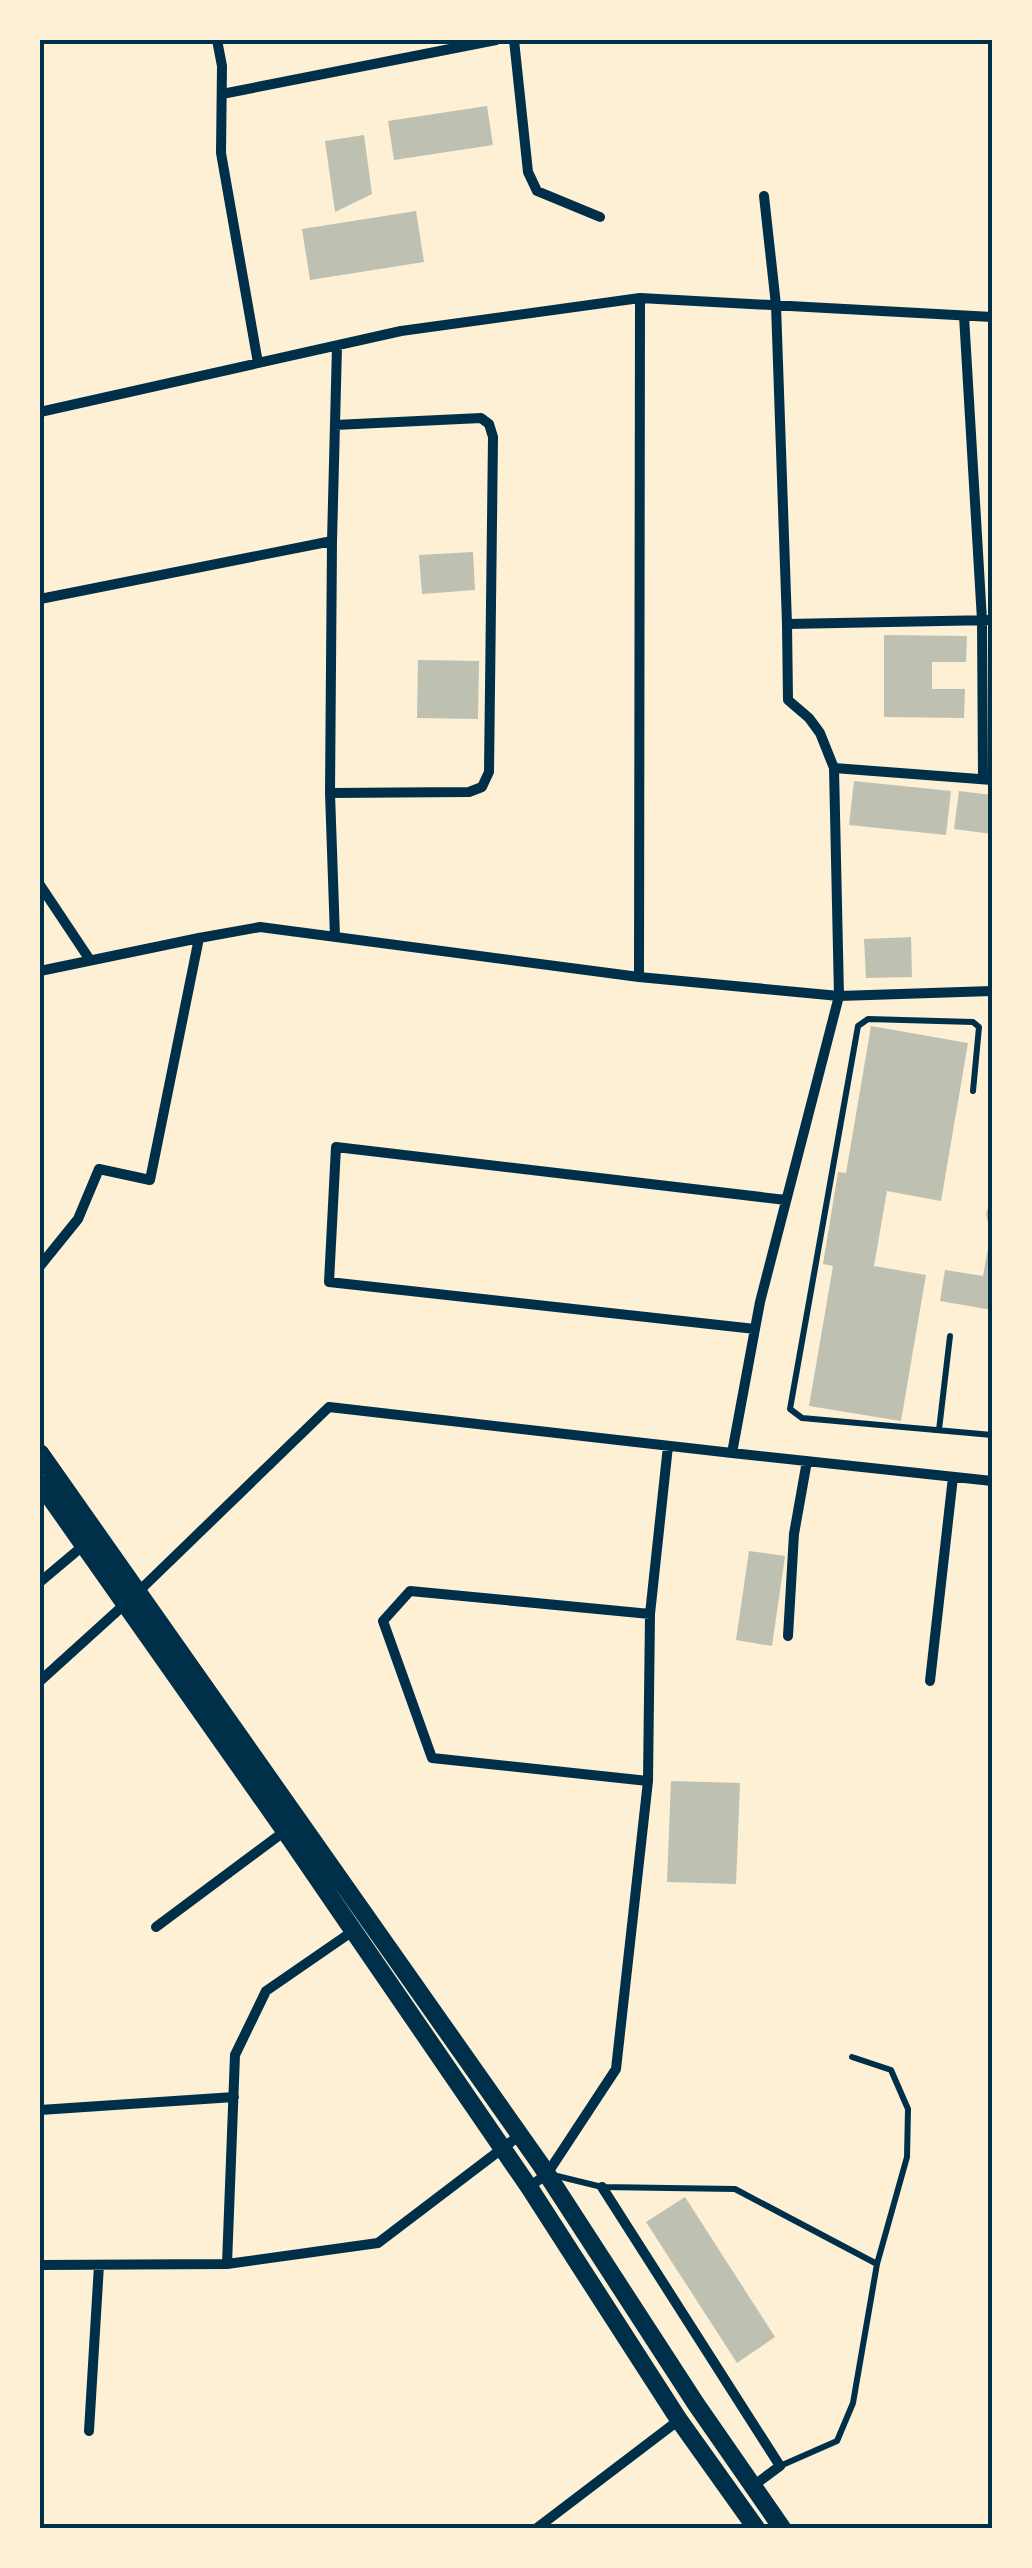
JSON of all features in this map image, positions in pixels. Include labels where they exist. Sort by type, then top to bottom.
[{"type":"main road","points":[[40,1453],[284,1830],[529,2187],[679,2420],[756,2528]]},
{"type":"main road","points":[[40,1483],[84,1545],[132,1598],[520,2135],[782,2528]]},
{"type":"street","points":[[217,40],[222,66],[221,153],[258,364]]},
{"type":"street","points":[[222,94],[496,40]]},
{"type":"street","points":[[514,40],[528,172],[537,191],[600,217]]},
{"type":"street","points":[[732,1454],[786,1200],[840,996],[834,768],[810,718],[788,700],[776,305],[764,196]]},
{"type":"street","points":[[40,412],[401,331],[640,298],[992,318]]},
{"type":"street","points":[[639,977],[640,298]]},
{"type":"street","points":[[834,768],[987,779],[987,620],[964,316]]},
{"type":"street","points":[[335,937],[330,794],[337,346]]},
{"type":"street","points":[[330,794],[469,792],[482,787],[488,772],[493,437],[489,424],[481,418],[335,425]]},
{"type":"street","points":[[40,599],[332,541]]},
{"type":"street","points":[[787,624],[987,620]]},
{"type":"street","points":[[40,885],[90,960]]},
{"type":"street","points":[[40,971],[260,927],[639,977],[840,996],[992,991]]},
{"type":"street","points":[[40,1266],[78,1219],[98,1169],[150,1180],[199,938]]},
{"type":"street","points":[[756,1329],[329,1282],[336,1146],[786,1200]]},
{"type":"street","points":[[40,1681],[132,1598],[329,1407],[992,1481]]},
{"type":"street","points":[[529,2187],[546,2174],[616,2070],[648,1782],[650,1614],[668,1446]]},
{"type":"street","points":[[788,1636],[794,1534],[807,1462]]},
{"type":"street","points":[[930,1682],[952,1477]]},
{"type":"street","points":[[40,1582],[84,1545]]},
{"type":"street","points":[[648,1782],[432,1758],[383,1622],[410,1591],[650,1614]]},
{"type":"street","points":[[156,1927],[284,1830]]},
{"type":"street","points":[[227,2264],[235,2055],[266,1992],[353,1931]]},
{"type":"street","points":[[40,2110],[234,2097]]},
{"type":"street","points":[[40,2265],[227,2264],[378,2243],[520,2135]]},
{"type":"street","points":[[602,2188],[780,2466],[753,2486]]},
{"type":"street","points":[[88,2432],[99,2265]]},
{"type":"street","points":[[537,2528],[679,2420]]},
{"type":"lane","points":[[973,1091],[979,1027],[973,1022],[868,1019],[858,1026],[790,1408],[802,1418],[992,1436]]},
{"type":"lane","points":[[940,1430],[950,1336]]},
{"type":"lane","points":[[780,2466],[837,2440],[853,2403],[877,2264],[907,2157],[908,2109],[892,2070],[852,2057]]},
{"type":"lane","points":[[546,2174],[602,2188],[736,2189],[877,2264]]},
{"type":"building","points":[[487,106],[493,145],[394,160],[388,121]]},
{"type":"building","points":[[364,135],[372,194],[335,212],[325,141]]},
{"type":"building","points":[[416,211],[424,262],[310,280],[302,229]]},
{"type":"building","points":[[473,552],[475,590],[422,594],[419,555]]},
{"type":"building","points":[[884,635],[967,636],[966,662],[932,662],[932,689],[965,689],[964,718],[884,717]]},
{"type":"building","points":[[418,660],[479,661],[478,719],[417,718]]},
{"type":"building","points":[[854,781],[951,791],[946,835],[849,825]]},
{"type":"building","points":[[959,791],[992,795],[992,834],[954,829]]},
{"type":"building","points":[[911,937],[912,977],[866,978],[864,939]]},
{"type":"building","points":[[871,1026],[968,1043],[941,1201],[887,1191],[874,1266],[926,1275],[901,1421],[809,1406],[833,1266],[823,1264],[838,1172],[846,1173]]},
{"type":"building","points":[[992,1197],[992,1240],[986,1214]]},
{"type":"building","points":[[988,1248],[992,1249],[992,1310],[940,1301],[945,1270],[983,1276]]},
{"type":"building","points":[[749,1551],[785,1556],[772,1646],[736,1640]]},
{"type":"building","points":[[671,1781],[740,1783],[736,1884],[667,1882]]},
{"type":"building","points":[[685,2197],[775,2337],[737,2363],[646,2222]]}]
